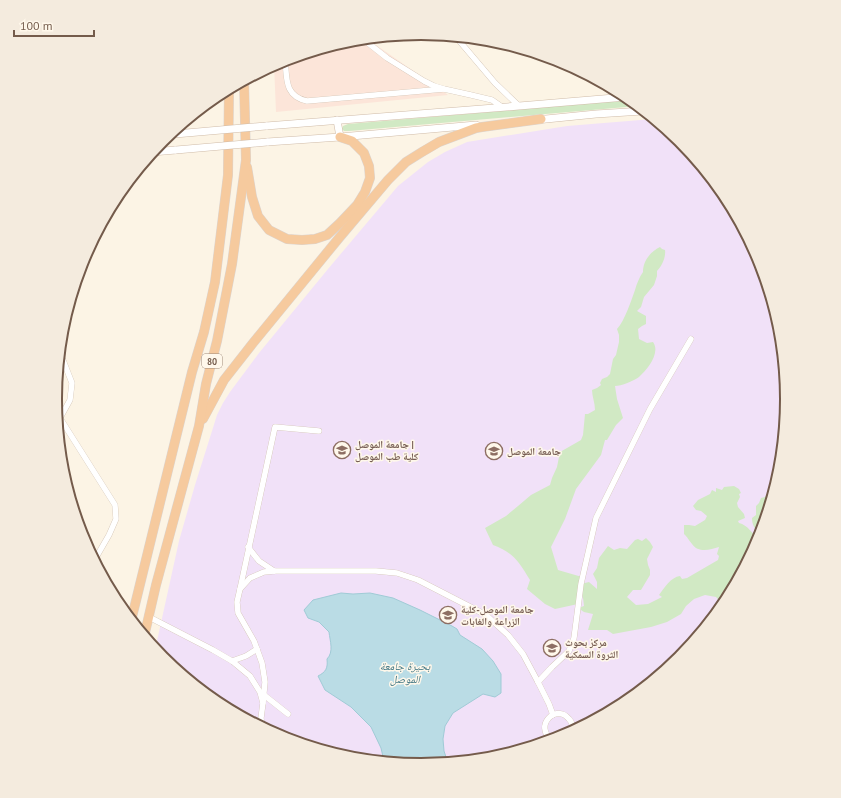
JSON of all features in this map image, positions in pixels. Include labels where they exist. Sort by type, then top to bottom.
[{"type":"highway","name":"80","points":[[146,630],[156,585],[199,426],[206,384],[217,341],[232,264],[246,160],[244,86]]},
{"type":"highway","name":"80","points":[[133,613],[192,372],[204,332],[215,282],[228,175],[229,96]]},
{"type":"highway","points":[[199,426],[224,380],[253,343],[388,180],[406,162],[440,142],[476,128],[541,119]]},
{"type":"highway","points":[[246,160],[252,196],[258,216],[269,230],[286,239],[315,239],[327,235],[357,205],[365,192],[370,178],[369,166],[364,153],[352,141],[340,137]]},
{"type":"main road","points":[[179,133],[615,98]]},
{"type":"main road","points":[[161,151],[635,111]]},
{"type":"main road","points":[[337,120],[340,137]]},
{"type":"street","points":[[461,43],[495,83],[518,106]]},
{"type":"street","points":[[369,44],[397,65],[434,86],[492,100],[502,107]]},
{"type":"street","points":[[286,66],[287,82],[290,91],[297,98],[307,101],[444,89]]},
{"type":"street","points":[[538,682],[569,651],[574,638],[580,588],[596,518],[650,409],[691,339]]},
{"type":"street","points":[[62,413],[70,400],[72,383],[64,362]]},
{"type":"street","points":[[62,426],[116,505],[116,519],[98,555]]},
{"type":"street","points":[[261,721],[265,682],[262,663],[254,641],[238,613],[237,602],[275,427],[319,431]]},
{"type":"street","points":[[248,547],[259,561],[274,571]]},
{"type":"street","points":[[240,589],[250,578],[264,572],[274,571],[376,571],[398,573],[418,580],[486,615],[508,635],[523,654],[538,682],[552,715]]},
{"type":"street","points":[[149,617],[232,661],[250,676],[260,692],[263,703]]},
{"type":"street","points":[[232,661],[246,656],[256,649]]},
{"type":"street","points":[[264,695],[288,714]]},
{"type":"street","points":[[547,735],[545,729],[546,721],[552,715],[562,714],[570,719],[572,724]]},
{"type":"shaded area","points":[[373,43],[448,95],[276,112],[274,71],[328,52]]},
{"type":"shaded area","name":"جامعة الموصل","points":[[646,120],[674,145],[690,162],[719,200],[742,240],[760,284],[773,329],[779,376],[779,422],[773,469],[767,492],[752,536],[731,579],[705,618],[690,636],[657,669],[639,684],[600,710],[579,721],[558,731],[513,746],[467,755],[444,757],[420,758],[374,755],[328,746],[305,739],[283,731],[241,710],[202,684],[184,669],[157,642],[179,541],[217,415],[223,403],[259,353],[398,186],[428,162],[467,142],[567,126]]},
{"type":"green space","points":[[620,101],[629,107],[344,131],[342,129],[343,126],[348,124]]},
{"type":"green space","points":[[660,247],[665,250],[665,256],[657,271],[654,285],[644,297],[641,307],[637,311],[646,316],[646,324],[638,329],[639,339],[647,343],[653,342],[655,346],[654,356],[649,366],[639,377],[627,383],[615,386],[617,399],[623,418],[616,425],[607,440],[605,440],[601,455],[576,489],[565,519],[551,547],[558,570],[582,577],[581,584],[589,582],[597,589],[597,582],[593,574],[597,568],[599,558],[608,546],[614,550],[620,548],[627,549],[635,540],[638,539],[642,541],[646,538],[653,547],[647,559],[650,575],[641,590],[633,590],[627,597],[636,605],[648,604],[662,597],[659,595],[674,578],[680,576],[682,579],[687,578],[718,560],[719,556],[717,554],[719,547],[708,550],[697,549],[684,534],[684,525],[695,526],[705,520],[707,516],[701,511],[696,510],[693,506],[698,500],[710,494],[712,490],[716,492],[716,488],[722,490],[724,487],[734,486],[739,489],[741,493],[739,494],[740,497],[737,503],[745,518],[738,521],[753,533],[731,579],[718,599],[716,597],[705,595],[694,599],[686,606],[681,614],[667,622],[651,627],[613,634],[607,630],[588,630],[593,614],[584,612],[578,608],[584,606],[580,585],[577,590],[578,604],[555,609],[545,604],[527,589],[530,580],[519,563],[506,551],[493,545],[485,528],[506,516],[531,495],[550,485],[557,467],[560,452],[581,440],[583,435],[585,414],[595,410],[592,390],[601,385],[600,383],[602,379],[610,374],[619,342],[617,329],[628,310],[637,283],[643,272],[644,264],[653,251]]},
{"type":"green space","points":[[766,495],[755,528],[752,518],[756,515],[756,506],[761,498],[765,497]]},
{"type":"water","name":"بحيرة جامعة الموصل","points":[[341,593],[370,593],[393,598],[420,610],[457,629],[460,635],[482,649],[493,661],[501,674],[501,693],[495,697],[483,694],[453,713],[445,726],[443,739],[446,757],[420,758],[383,756],[381,748],[371,727],[351,707],[325,690],[318,676],[326,669],[331,646],[329,632],[319,622],[308,618],[304,610],[313,600]]},
{"type":"place","name":"جامعة الموصل | كلية طب الموصل","points":[[342,450]]},
{"type":"place","name":"جامعة الموصل","points":[[494,451]]},
{"type":"place","name":"جامعة الموصل-كلية الزراعة والغابات","points":[[448,615]]},
{"type":"place","name":"مركز بحوث الثروة السمكية","points":[[552,648]]}]
